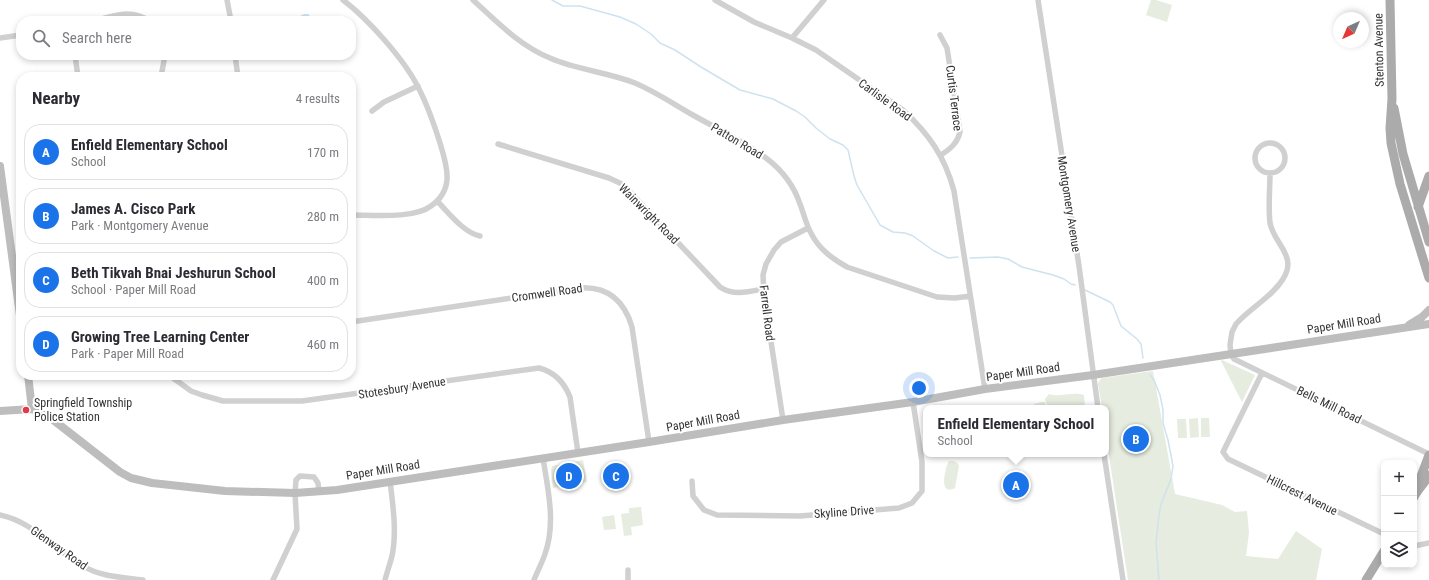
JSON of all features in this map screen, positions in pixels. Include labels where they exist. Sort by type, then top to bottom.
[{"type":"main road","name":"Stenton Avenue","points":[[1390,0],[1392,99],[1390,128],[1392,152],[1400,184],[1429,278]]},
{"type":"main road","name":"Stenton Avenue","points":[[1392,99],[1403,154],[1429,242]]},
{"type":"main road","points":[[0,166],[16,260]]},
{"type":"main road","points":[[1415,232],[1418,206],[1429,176]]},
{"type":"main road","points":[[1405,327],[1420,319],[1429,310]]},
{"type":"main road","name":"Paper Mill Road","points":[[32,409],[52,419],[120,472],[131,478],[152,483],[225,491],[295,494],[578,453],[783,420],[913,402],[985,389],[1093,375],[1429,324]]},
{"type":"main road","points":[[0,411],[32,409],[29,380]]},
{"type":"main road","points":[[1419,488],[1420,479],[1429,455]]},
{"type":"main road","points":[[1415,496],[1419,488],[1426,482],[1429,475]]},
{"type":"main road","points":[[1366,580],[1381,556]]},
{"type":"street","points":[[227,0],[230,16]]},
{"type":"street","points":[[342,0],[359,14],[390,48],[418,86],[432,120],[448,172],[447,183],[437,201],[425,210],[412,214],[356,215]]},
{"type":"street","name":"Patton Road","points":[[473,0],[518,40],[534,50],[560,62],[634,83],[721,131],[765,158],[780,170],[791,184],[808,228],[824,252],[834,260],[847,267],[937,297],[954,298],[970,296]]},
{"type":"street","name":"Carlisle Road","points":[[715,0],[754,22],[816,50],[903,110],[924,131],[941,155],[950,176],[954,191],[985,389]]},
{"type":"street","points":[[792,38],[824,0]]},
{"type":"street","name":"Montgomery Avenue","points":[[1038,0],[1079,266],[1098,405]]},
{"type":"street","points":[[115,16],[127,13],[141,16]]},
{"type":"street","name":"Curtis Terrace","points":[[940,35],[947,48],[960,128],[956,143],[941,155]]},
{"type":"street","points":[[0,38],[16,36]]},
{"type":"street","points":[[76,60],[77,72]]},
{"type":"street","points":[[162,72],[164,60]]},
{"type":"street","points":[[236,60],[238,72]]},
{"type":"street","points":[[372,111],[384,102],[418,86]]},
{"type":"street","points":[[1270,143],[1279,146],[1282,149],[1285,154],[1285,161],[1280,170],[1270,173],[1260,170],[1255,160],[1255,155],[1260,147],[1270,143]]},
{"type":"street","name":"Wainwright Road","points":[[498,144],[618,182],[629,191],[720,287],[728,292],[736,293],[763,289]]},
{"type":"street","points":[[1231,354],[1230,339],[1235,326],[1280,283],[1287,270],[1288,260],[1286,254],[1270,223],[1270,173]]},
{"type":"street","points":[[437,201],[466,230],[480,236]]},
{"type":"street","name":"Farrell Road","points":[[783,420],[763,289],[765,268],[772,252],[781,242],[808,228]]},
{"type":"street","name":"Cromwell Road","points":[[356,321],[579,288],[592,288],[604,291],[619,302],[632,326],[650,442]]},
{"type":"street","name":"Bells Mill Road","points":[[1231,354],[1234,359],[1429,455]]},
{"type":"street","name":"Stotesbury Avenue","points":[[177,380],[191,391],[223,401],[302,402],[540,368],[545,369],[555,375],[568,391],[578,453]]},
{"type":"street","name":"Hillcrest Avenue","points":[[1262,373],[1223,452],[1228,459],[1381,533]]},
{"type":"street","name":"Skyline Drive","points":[[692,481],[693,496],[704,510],[717,515],[800,516],[899,508],[912,502],[922,491],[922,462],[913,402]]},
{"type":"street","points":[[1104,457],[1123,580]]},
{"type":"street","points":[[534,580],[545,554],[550,532],[551,511],[543,458]]},
{"type":"street","points":[[273,580],[297,529],[295,494],[296,480],[300,476],[314,477],[318,483],[319,491]]},
{"type":"street","points":[[385,580],[392,555],[393,539],[394,517],[390,481]]},
{"type":"street","name":"Glenway Road","points":[[0,515],[18,520],[29,526],[72,560],[97,573],[143,580]]},
{"type":"street","points":[[1417,545],[1429,543]]},
{"type":"street","points":[[628,570],[628,580]]},
{"type":"shaded area","points":[[1151,0],[1172,5],[1167,22],[1146,15]]},
{"type":"shaded area","points":[[1222,360],[1255,375],[1242,402],[1221,361]]},
{"type":"shaded area","points":[[1153,371],[1175,494],[1222,505],[1235,512],[1247,511],[1249,533],[1246,556],[1278,559],[1296,531],[1322,549],[1316,580],[1128,580],[1109,456],[1109,405],[1102,405],[1098,384],[1102,378]]},
{"type":"shaded area","points":[[1049,394],[1080,394],[1084,395],[1085,405],[1047,405],[1045,399]]},
{"type":"shaded area","points":[[1045,402],[1046,405],[1034,405]]},
{"type":"shaded area","points":[[1198,418],[1199,437],[1190,438],[1189,419]]},
{"type":"shaded area","points":[[1201,418],[1209,418],[1210,437],[1201,437]]},
{"type":"shaded area","points":[[1177,419],[1186,419],[1187,438],[1178,438]]},
{"type":"shaded area","points":[[583,460],[587,482],[553,488],[552,466]]},
{"type":"shaded area","points":[[949,461],[957,463],[959,466],[955,488],[950,490],[946,489],[944,480]]},
{"type":"shaded area","points":[[641,507],[643,525],[631,527],[632,535],[624,536],[621,514],[629,513],[629,508]]},
{"type":"shaded area","points":[[614,515],[616,529],[604,530],[602,517]]},
{"type":"water","points":[[308,14],[310,16],[300,16]]},
{"type":"waterway","points":[[552,0],[563,6],[580,6],[620,17],[636,24],[651,34],[660,43],[675,50],[740,90],[773,99],[796,111],[830,139],[843,145],[848,150],[857,185],[880,225],[893,232],[905,233],[913,236],[934,251],[948,258],[958,257]]},
{"type":"waterway","points":[[970,258],[998,257],[1008,259],[1022,267],[1053,275],[1075,285]]},
{"type":"waterway","points":[[1085,290],[1110,302],[1113,305],[1121,326],[1141,344],[1143,358]]},
{"type":"waterway","points":[[1150,375],[1154,380],[1160,395],[1163,410],[1163,423],[1173,466],[1171,479],[1161,504],[1159,515],[1156,543],[1159,580]]},
{"type":"place","name":"Springfield Township Police Station","points":[[26,410]]},
{"type":"place","name":"James A. Cisco Park","points":[[1136,439]]},
{"type":"place","name":"Growing Tree Learning Center","points":[[569,476]]},
{"type":"place","name":"Beth Tikvah Bnai Jeshurun School","points":[[616,476]]},
{"type":"place","name":"Enfield Elementary School","points":[[1016,485]]}]
